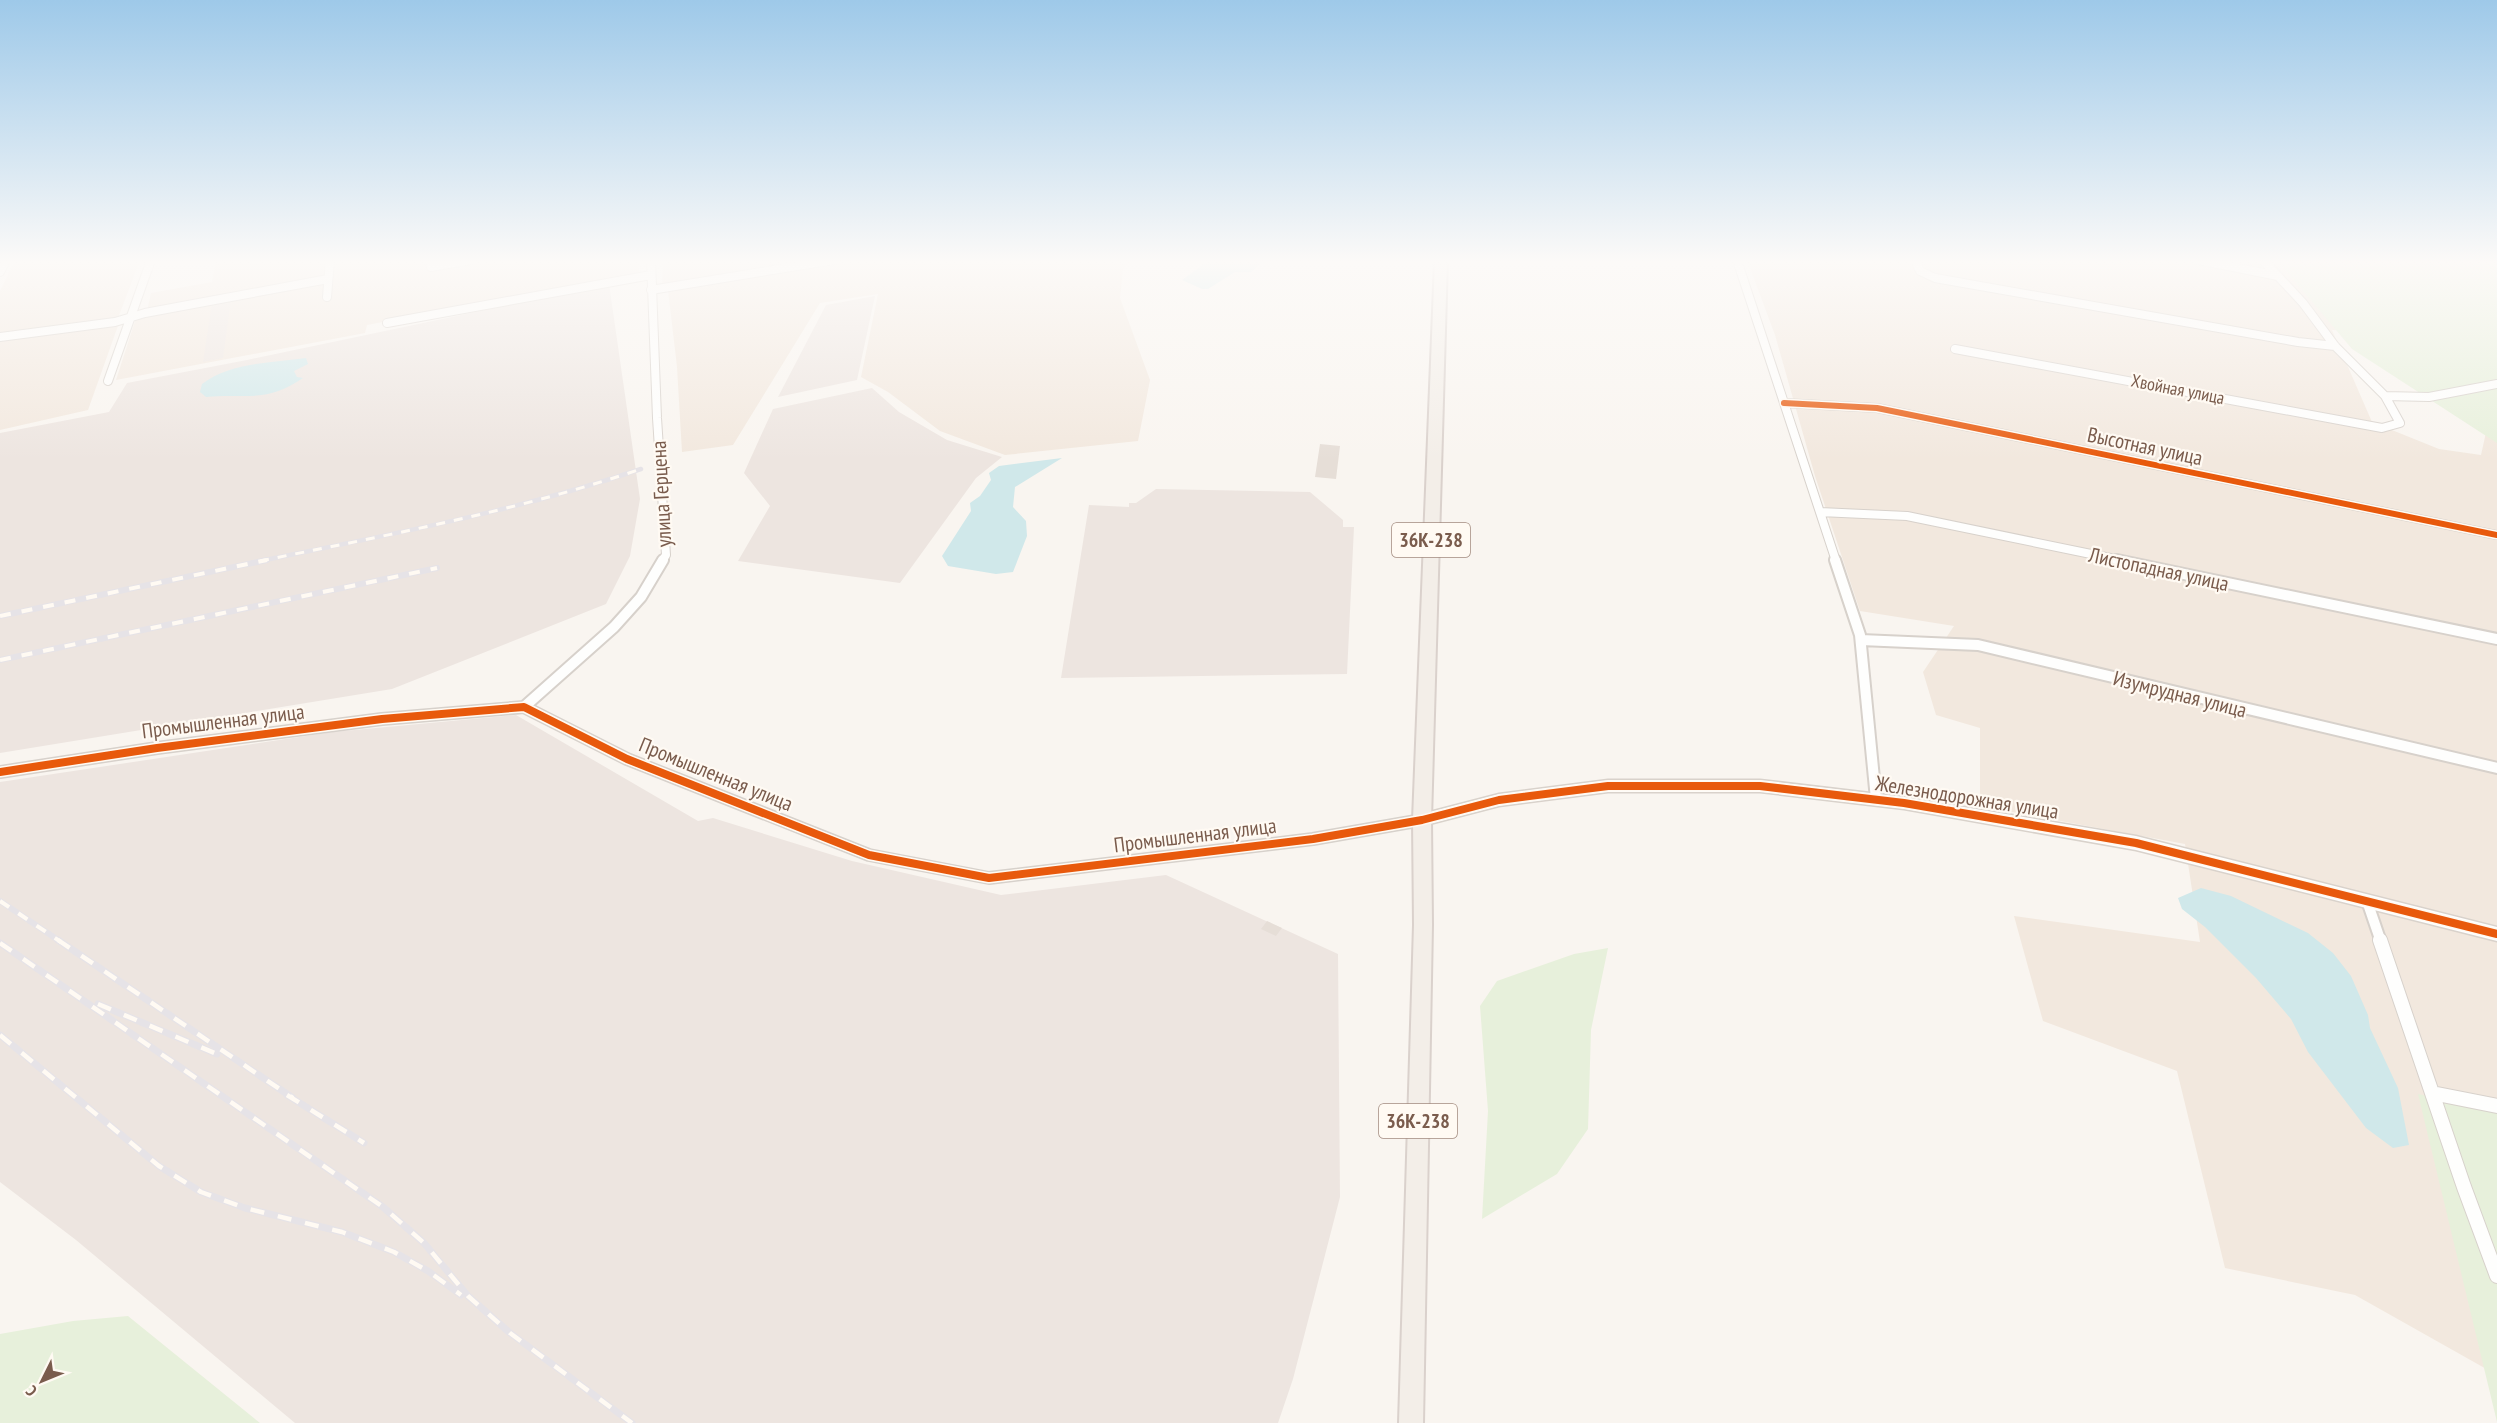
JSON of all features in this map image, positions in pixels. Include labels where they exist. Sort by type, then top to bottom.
[{"type":"main road","name":"36К-238","points":[[1411,1423],[1423,925],[1422,820],[1439,326]]},
{"type":"street","points":[[0,338],[83,326]]},
{"type":"street","points":[[108,381],[127,326]]},
{"type":"street","name":"улица Герцена","points":[[524,707],[614,627],[641,597],[666,555],[653,326]]},
{"type":"street","points":[[1759,326],[1861,640],[1876,800]]},
{"type":"street","points":[[2208,326],[2335,346]]},
{"type":"street","points":[[2320,326],[2335,346],[2385,396],[2429,397],[2496,385]]},
{"type":"street","name":"Хвойная улица","points":[[1955,349],[2382,428],[2400,423],[2385,396]]},
{"type":"street","name":"Высотная улица","points":[[1784,403],[1877,408],[2166,469],[2497,534]]},
{"type":"street","name":"Листопадная улица","points":[[1820,512],[1907,516],[2497,639]]},
{"type":"street","name":"Изумрудная улица","points":[[1861,640],[1978,645],[2497,768]]},
{"type":"street","name":"Промышленная улица","points":[[0,772],[157,748],[382,719],[524,707],[627,759],[869,855],[989,878],[1313,839],[1422,820]]},
{"type":"street","name":"Железнодорожная улица","points":[[1422,820],[1499,800],[1608,786],[1760,786],[1876,800],[2136,843],[2497,934]]},
{"type":"street","points":[[2367,901],[2497,1276]]},
{"type":"street","points":[[2432,1093],[2497,1106]]},
{"type":"shaded area","points":[[0,326],[60,326],[0,335]]},
{"type":"shaded area","points":[[95,326],[118,326],[88,410],[0,430],[0,340]]},
{"type":"shaded area","points":[[133,326],[367,326],[365,333],[116,380]]},
{"type":"shaded area","points":[[208,326],[227,326],[223,358],[203,362]]},
{"type":"shaded area","points":[[407,326],[615,326],[640,499],[630,556],[606,604],[392,689],[0,753],[0,433],[109,412],[127,383]]},
{"type":"shaded area","points":[[672,326],[806,326],[733,445],[682,452]]},
{"type":"shaded area","points":[[815,326],[868,326],[857,380],[778,397]]},
{"type":"shaded area","points":[[871,326],[1130,326],[1150,380],[1138,441],[1005,455],[940,431],[888,392],[861,377]]},
{"type":"shaded area","points":[[1772,326],[2378,326],[2384,333],[2332,330],[2372,422],[2439,449],[2481,455],[2497,383],[2497,1375],[2355,1295],[2225,1268],[2177,1071],[2043,1021],[2014,916],[2200,942],[2185,844],[1980,806],[1980,728],[1936,715],[1923,672],[1954,626],[1860,611],[1815,476]]},
{"type":"shaded area","points":[[872,388],[899,412],[947,440],[1002,457],[976,478],[900,583],[738,561],[770,506],[744,473],[773,409]]},
{"type":"shaded area","points":[[1156,489],[1310,492],[1343,520],[1343,527],[1354,527],[1347,674],[1061,678],[1089,505],[1129,507],[1129,503],[1136,503]]},
{"type":"shaded area","points":[[516,715],[698,821],[713,818],[852,861],[1001,895],[1166,875],[1338,954],[1340,1197],[1293,1379],[1278,1423],[295,1423],[76,1240],[0,1182],[0,782],[333,732]]},
{"type":"green space","points":[[2333,326],[2497,326],[2497,443],[2352,349]]},
{"type":"green space","points":[[1608,948],[1591,1030],[1588,1129],[1557,1174],[1482,1219],[1488,1111],[1480,1006],[1497,981],[1574,954]]},
{"type":"green space","points":[[2418,1094],[2497,1111],[2497,1422]]},
{"type":"green space","points":[[128,1316],[260,1423],[0,1423],[0,1334],[73,1321]]},
{"type":"water","points":[[306,358],[308,364],[294,371],[297,377],[303,378],[277,391],[255,396],[206,397],[200,392],[202,384],[226,371],[239,367]]},
{"type":"water","points":[[1062,458],[1015,487],[1013,507],[1026,521],[1027,536],[1013,572],[996,574],[948,566],[942,556],[971,511],[970,503],[980,496],[991,480],[989,473],[999,466]]},
{"type":"water","points":[[2201,888],[2231,896],[2308,933],[2333,953],[2351,976],[2368,1015],[2370,1028],[2398,1088],[2409,1145],[2393,1148],[2366,1128],[2308,1052],[2291,1019],[2256,978],[2205,927],[2182,909],[2178,898]]},
{"type":"building","points":[[1320,444],[1340,446],[1336,479],[1315,477]]},
{"type":"building","points":[[1267,921],[1282,928],[1276,936],[1261,929]]},
{"type":"railway","points":[[260,561],[500,510],[641,469]]},
{"type":"railway","points":[[0,616],[267,560]]},
{"type":"railway","points":[[0,660],[437,568]]},
{"type":"railway","points":[[0,901],[61,942]]},
{"type":"railway","points":[[58,940],[293,1098]]},
{"type":"railway","points":[[0,943],[383,1207],[424,1243],[468,1296],[510,1333],[632,1423]]},
{"type":"railway","points":[[98,1004],[217,1054]]},
{"type":"railway","points":[[0,1035],[159,1166],[201,1192],[245,1208],[342,1232],[394,1252],[428,1271],[461,1295]]},
{"type":"railway","points":[[287,1095],[364,1143]]},
{"type":"cycle path","points":[[1784,403],[1877,408],[2497,535]]},
{"type":"cycle path","points":[[0,772],[157,748],[382,719],[524,707],[627,759],[869,855],[989,878],[1313,839],[1422,820],[1499,800],[1608,786],[1760,786],[1904,803],[2136,843],[2497,934]]}]
